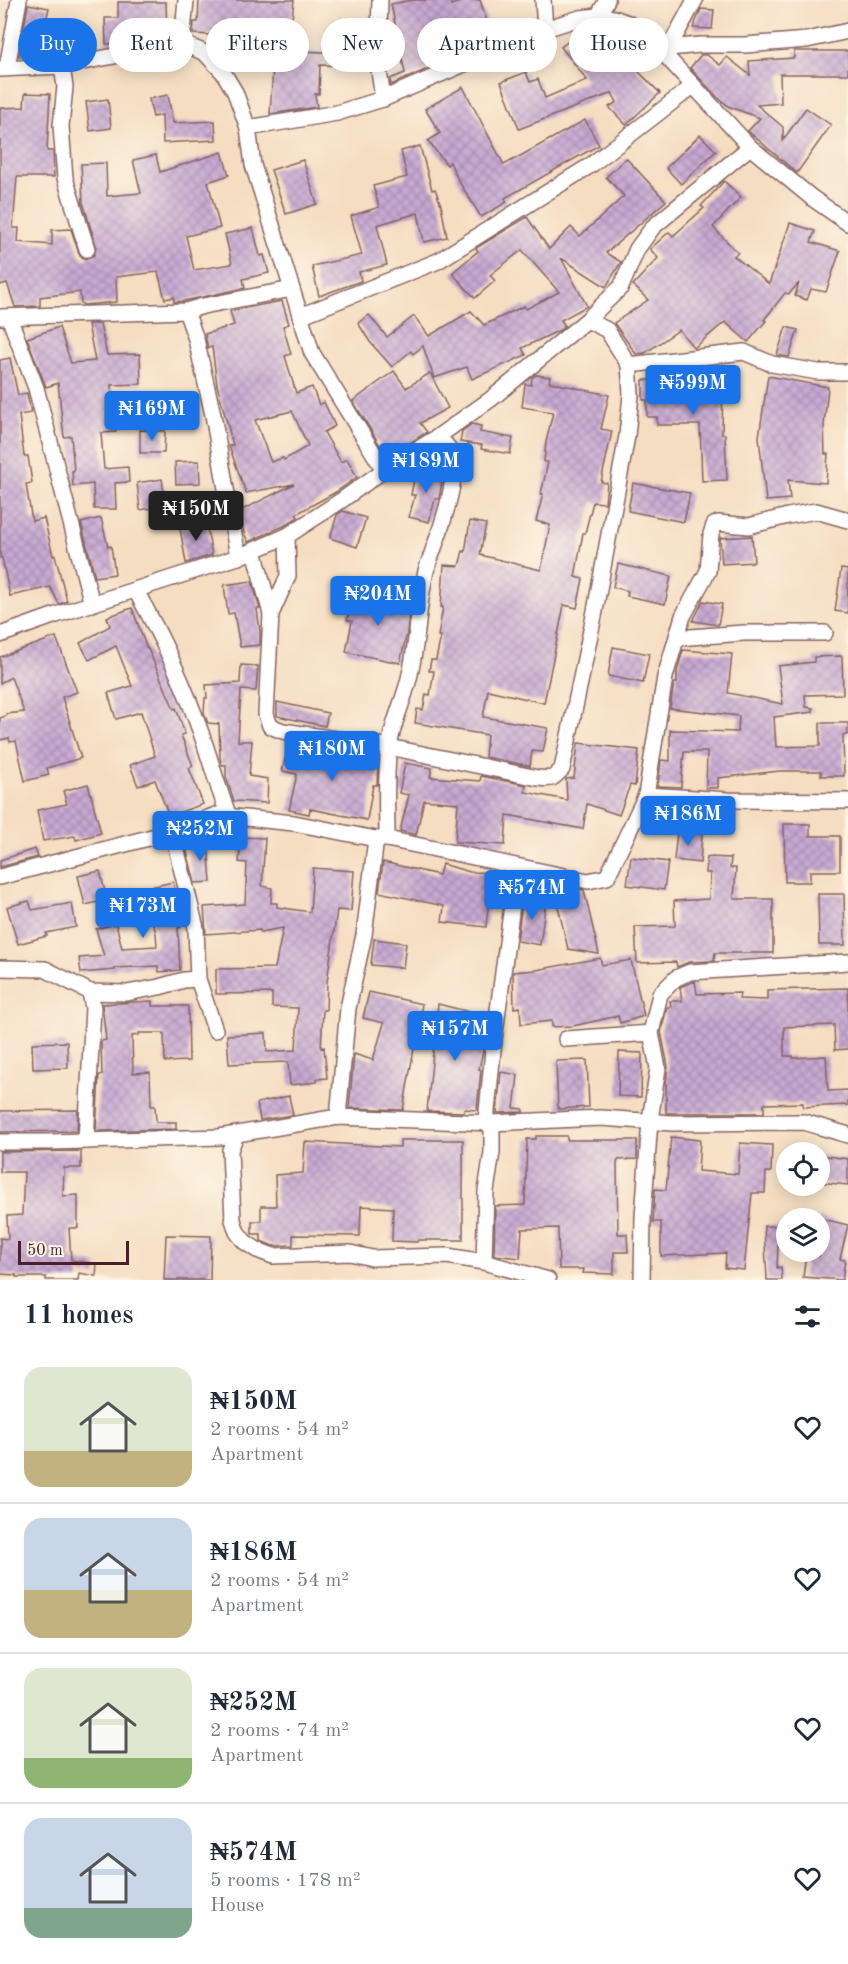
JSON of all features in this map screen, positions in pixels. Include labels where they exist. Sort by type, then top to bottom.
[{"type":"street","points":[[4,69],[19,0]]},
{"type":"street","points":[[184,18],[186,0]]},
{"type":"street","points":[[380,0],[378,64],[383,99]]},
{"type":"street","points":[[543,0],[544,18]]},
{"type":"street","points":[[598,16],[607,0]]},
{"type":"street","points":[[668,50],[695,0]]},
{"type":"street","points":[[557,25],[580,18],[598,16],[614,18]]},
{"type":"street","points":[[668,52],[700,45],[745,45],[807,40],[848,31]]},
{"type":"street","points":[[194,48],[205,53],[223,72],[235,92],[248,128],[253,165],[312,353],[384,470]]},
{"type":"street","points":[[668,53],[693,86],[750,147],[812,198],[848,223]]},
{"type":"street","points":[[63,72],[65,87],[62,126],[65,178],[87,249]]},
{"type":"street","points":[[248,128],[337,113],[383,99],[445,72]]},
{"type":"street","points":[[300,316],[438,261],[591,165],[693,86]]},
{"type":"street","points":[[0,635],[254,551],[286,536],[384,470],[434,440],[492,399],[586,320],[621,287],[637,249],[653,227],[750,147]]},
{"type":"street","points":[[92,604],[36,388],[5,317],[110,312],[163,314],[292,289]]},
{"type":"street","points":[[186,311],[196,339],[213,415],[238,557]]},
{"type":"street","points":[[254,551],[272,614],[266,714],[270,726],[283,731],[389,747],[550,780],[554,778],[562,769],[595,611],[627,436],[631,394],[629,365],[607,330],[586,320]]},
{"type":"street","points":[[629,365],[744,352],[772,364],[818,372],[848,372]]},
{"type":"street","points":[[338,1117],[348,1008],[381,839],[389,747],[410,675],[426,571],[448,509],[452,481],[452,456],[448,446],[441,441],[434,440]]},
{"type":"street","points":[[0,877],[171,832],[216,815],[294,823],[588,881],[607,877],[646,795],[665,677],[683,616],[708,571],[711,534],[714,525],[718,523],[750,526],[816,511],[848,520]]},
{"type":"street","points":[[272,614],[288,576],[286,536]]},
{"type":"street","points":[[136,591],[164,641],[185,690],[216,784],[230,816]]},
{"type":"street","points":[[677,638],[744,633],[825,633]]},
{"type":"street","points":[[646,795],[729,800],[848,801]]},
{"type":"street","points":[[171,832],[195,928],[198,979],[215,1030]]},
{"type":"street","points":[[484,1262],[486,1191],[492,1152],[489,1122],[494,1040],[517,868]]},
{"type":"street","points":[[642,1280],[642,1216],[650,1120],[658,1068],[651,1033],[660,994],[681,975],[690,972],[848,963]]},
{"type":"street","points":[[0,968],[45,969],[90,992],[127,993],[198,979]]},
{"type":"street","points":[[86,1141],[93,1008],[90,992]]},
{"type":"street","points":[[566,1039],[651,1033]]},
{"type":"street","points":[[0,1142],[219,1137],[338,1117],[489,1122],[601,1118],[681,1123],[804,1122],[848,1135]]},
{"type":"street","points":[[236,1135],[230,1150],[233,1221],[237,1233],[257,1250],[273,1256],[350,1253],[372,1258],[447,1256],[484,1262],[548,1280]]},
{"type":"street","points":[[219,1137],[230,1150]]},
{"type":"building","points":[[199,0],[294,0],[292,18],[206,18],[206,35],[194,34],[194,22],[198,22]]},
{"type":"building","points":[[412,0],[450,0],[451,5],[466,0],[480,0],[486,18],[417,18],[417,72],[421,72],[391,85],[390,79],[405,73],[405,18],[394,18],[391,4]]},
{"type":"building","points":[[118,2],[166,2],[166,18],[118,18]]},
{"type":"building","points":[[28,4],[49,8],[47,18],[26,18]]},
{"type":"building","points":[[701,9],[714,10],[712,29],[693,28]]},
{"type":"building","points":[[105,18],[109,18],[109,44],[106,44]]},
{"type":"building","points":[[569,41],[569,57],[561,47]]},
{"type":"building","points":[[309,51],[321,52],[319,94],[315,94],[317,107],[270,114],[273,72],[309,72]]},
{"type":"building","points":[[794,51],[848,51],[848,74],[780,74],[781,103],[757,105],[783,127],[783,140],[806,108],[831,125],[797,173],[748,131],[760,118],[730,107],[718,98],[690,68],[701,55],[707,55],[720,65],[727,57],[750,75],[749,61],[794,58]]},
{"type":"building","points":[[526,72],[530,82],[538,79],[545,98],[587,80],[581,72],[639,72],[660,93],[626,125],[609,107],[617,102],[612,93],[519,129],[501,82]]},
{"type":"building","points":[[463,87],[504,165],[585,120],[599,145],[505,198],[507,202],[481,217],[458,180],[450,162],[447,165],[428,141],[440,133],[425,109]]},
{"type":"building","points":[[25,93],[50,94],[47,151],[53,151],[54,177],[17,177],[13,228],[19,228],[18,242],[52,245],[52,230],[71,229],[80,256],[85,259],[94,255],[96,246],[83,202],[81,164],[106,163],[107,196],[141,193],[133,160],[156,155],[160,172],[222,152],[229,175],[208,182],[220,228],[186,236],[194,270],[232,264],[225,234],[253,228],[260,256],[264,255],[269,273],[243,279],[245,288],[184,301],[174,302],[174,297],[165,299],[158,272],[116,277],[117,302],[84,305],[81,303],[80,292],[40,297],[40,306],[15,307],[7,283],[0,285],[0,108],[24,107]]},
{"type":"building","points":[[168,95],[173,123],[215,121],[216,140],[163,143],[162,115],[153,117],[149,99]]},
{"type":"building","points":[[108,99],[111,128],[90,131],[86,102]]},
{"type":"building","points":[[700,135],[716,151],[681,184],[666,168]]},
{"type":"building","points":[[420,146],[432,190],[435,189],[441,205],[447,237],[424,242],[418,213],[377,225],[387,265],[359,272],[361,281],[319,296],[312,266],[362,255],[351,216],[379,207],[373,186],[407,177],[401,151]]},
{"type":"building","points":[[626,158],[666,201],[606,253],[621,262],[606,287],[561,258],[587,306],[561,320],[565,326],[560,330],[522,348],[526,355],[472,379],[467,367],[434,378],[423,346],[413,354],[411,351],[392,367],[370,342],[358,323],[369,315],[387,337],[414,316],[429,336],[471,311],[484,325],[524,306],[526,309],[559,292],[522,250],[490,275],[495,281],[475,298],[452,273],[478,251],[476,248],[527,217],[549,249],[571,227],[580,236],[624,196],[606,177]]},
{"type":"building","points":[[303,160],[317,204],[286,214],[271,170]]},
{"type":"building","points":[[724,181],[741,197],[713,227],[738,253],[734,256],[769,284],[790,223],[815,231],[811,242],[840,251],[826,292],[811,289],[807,300],[795,296],[799,283],[789,294],[785,293],[748,342],[725,322],[694,348],[679,330],[645,353],[636,354],[614,323],[648,300],[633,285],[658,258],[650,249],[669,232],[673,236],[704,208],[701,206]]},
{"type":"building","points":[[282,301],[289,324],[283,326],[291,354],[285,356],[296,393],[312,387],[319,405],[324,402],[335,426],[324,432],[341,462],[347,459],[357,477],[336,492],[296,514],[298,517],[284,526],[248,542],[240,511],[294,484],[246,493],[229,446],[233,445],[217,385],[212,347],[208,348],[205,334],[234,325],[230,311]],"holes":[[[292,411],[308,446],[284,460],[283,458],[271,462],[255,420]]]},
{"type":"building","points":[[88,324],[100,324],[107,355],[140,354],[141,384],[111,385],[116,432],[101,433],[104,469],[128,467],[129,482],[115,483],[116,509],[94,509],[93,484],[73,486],[71,436],[64,437],[58,383],[46,387],[27,338],[59,327],[71,363],[95,361]]},
{"type":"building","points":[[786,327],[798,330],[789,357],[777,355]]},
{"type":"building","points":[[10,358],[18,395],[27,393],[31,413],[19,415],[24,456],[28,456],[32,483],[26,484],[32,521],[44,518],[67,601],[59,604],[50,587],[10,596],[2,558],[0,558],[0,360]]},
{"type":"building","points":[[394,371],[406,388],[430,373],[448,408],[420,423],[427,432],[387,457],[353,401]]},
{"type":"building","points":[[536,375],[550,377],[549,382],[609,395],[601,429],[612,431],[601,482],[607,483],[605,503],[593,502],[585,533],[583,533],[575,577],[583,579],[577,608],[564,605],[544,703],[488,690],[483,717],[548,728],[543,752],[532,751],[530,766],[485,757],[487,735],[415,723],[417,709],[423,710],[426,694],[430,695],[434,671],[429,671],[431,660],[436,660],[441,636],[438,636],[443,607],[441,607],[444,565],[459,566],[463,551],[465,552],[470,521],[486,524],[480,555],[541,570],[550,525],[536,521],[548,462],[544,462],[553,412],[522,407],[525,384],[531,385],[532,378]]},
{"type":"building","points":[[768,376],[828,387],[824,425],[825,454],[828,454],[826,483],[788,480],[790,499],[766,501],[759,437]]},
{"type":"building","points":[[701,378],[723,378],[722,434],[725,434],[727,480],[702,481],[700,425],[657,425],[657,417],[647,417],[647,400],[643,400],[643,380],[701,380]]},
{"type":"building","points":[[472,424],[481,426],[480,432],[513,438],[510,454],[481,449],[482,445],[460,442],[462,431]]},
{"type":"building","points":[[140,430],[165,431],[164,453],[140,453]]},
{"type":"building","points":[[199,461],[200,483],[176,484],[175,462]]},
{"type":"building","points":[[435,467],[443,468],[443,476],[439,499],[435,499],[429,522],[409,517],[415,495],[411,495],[415,474],[433,477]]},
{"type":"building","points":[[162,479],[166,506],[140,510],[137,483]]},
{"type":"building","points":[[633,483],[690,493],[684,522],[628,511]]},
{"type":"building","points":[[343,511],[366,518],[357,547],[330,538],[337,515]]},
{"type":"building","points":[[101,518],[108,547],[111,546],[115,574],[95,577],[81,523]]},
{"type":"building","points":[[206,523],[212,555],[186,563],[180,528]]},
{"type":"building","points":[[752,536],[754,562],[722,564],[720,538]]},
{"type":"building","points":[[618,564],[671,576],[665,604],[627,596],[628,591],[613,587]]},
{"type":"building","points":[[841,569],[848,570],[848,613],[835,611]]},
{"type":"building","points":[[252,581],[260,609],[257,609],[260,645],[240,647],[234,613],[228,614],[224,585]]},
{"type":"building","points":[[353,591],[410,603],[407,633],[400,663],[346,652],[352,621],[347,620]]},
{"type":"building","points":[[703,601],[722,604],[718,625],[693,621]]},
{"type":"building","points":[[132,608],[147,649],[174,709],[176,708],[185,734],[181,735],[193,766],[189,768],[203,804],[169,816],[155,780],[138,786],[130,765],[155,756],[141,712],[116,719],[108,693],[132,686],[116,646],[89,660],[80,643],[110,626],[107,617]]},
{"type":"building","points":[[56,637],[77,692],[62,697],[81,758],[47,768],[49,775],[25,781],[16,741],[10,742],[9,738],[0,740],[0,718],[6,714],[24,712],[11,677],[0,683],[0,657]]},
{"type":"building","points":[[613,647],[649,654],[643,683],[608,676]]},
{"type":"building","points":[[683,650],[732,654],[728,693],[783,704],[778,666],[814,662],[814,657],[842,656],[843,694],[805,695],[806,707],[813,708],[813,712],[774,717],[776,747],[820,746],[820,723],[848,723],[848,735],[843,735],[844,776],[821,776],[821,771],[780,771],[718,778],[718,788],[706,788],[707,752],[684,752],[681,787],[658,786],[661,760],[670,761],[670,730],[738,732],[739,716],[670,708]]},
{"type":"building","points":[[241,665],[258,666],[256,691],[241,690],[238,741],[252,741],[249,776],[268,779],[267,803],[234,801],[226,777],[226,765],[222,765],[220,758],[219,724],[208,723],[204,713],[205,698],[207,698],[206,685],[240,683]]},
{"type":"building","points":[[277,702],[328,713],[325,726],[277,716]]},
{"type":"building","points":[[578,743],[639,750],[635,786],[630,785],[619,815],[587,804],[583,829],[507,815],[505,845],[455,842],[458,803],[424,800],[416,835],[400,831],[409,795],[399,793],[405,763],[432,768],[430,777],[480,781],[481,776],[526,785],[525,792],[567,800],[566,779],[574,778]]},
{"type":"building","points":[[295,747],[378,759],[377,785],[373,785],[367,820],[310,809],[309,814],[289,810],[297,774],[282,771],[287,751],[294,752]]},
{"type":"building","points":[[88,784],[101,833],[76,840],[75,836],[43,841],[37,810],[67,804],[63,791]]},
{"type":"building","points":[[784,824],[810,824],[810,836],[840,836],[840,871],[810,871],[810,882],[785,882]]},
{"type":"building","points":[[677,832],[702,834],[700,863],[674,860]]},
{"type":"building","points":[[241,837],[265,838],[262,886],[272,888],[271,903],[277,903],[277,907],[310,912],[313,868],[354,871],[351,911],[337,910],[327,982],[326,1010],[323,1010],[321,1048],[324,1047],[327,1078],[317,1079],[317,1082],[290,1085],[288,1062],[229,1064],[227,1035],[266,1033],[267,1052],[296,1050],[298,1008],[272,1007],[272,993],[216,994],[216,969],[275,968],[283,928],[261,932],[260,930],[206,934],[204,907],[245,904],[247,863],[239,862]]},
{"type":"building","points":[[208,843],[211,882],[195,883],[185,844]]},
{"type":"building","points":[[35,849],[38,857],[0,867],[0,860]]},
{"type":"building","points":[[631,857],[668,862],[664,890],[627,885]]},
{"type":"building","points":[[707,857],[731,858],[730,868],[736,868],[734,899],[773,899],[773,953],[715,953],[714,961],[689,962],[677,967],[676,962],[637,963],[635,927],[675,926],[674,901],[709,899],[710,873],[706,873]]},
{"type":"building","points":[[383,862],[439,875],[442,864],[470,872],[502,873],[501,899],[489,898],[486,927],[442,922],[444,906],[379,892]]},
{"type":"building","points":[[100,871],[107,900],[85,905],[78,876]]},
{"type":"building","points":[[173,882],[177,901],[172,902],[181,927],[178,928],[180,970],[159,972],[158,966],[115,968],[115,970],[81,973],[79,958],[104,956],[96,929],[116,924],[122,948],[157,946],[146,888]]},
{"type":"building","points":[[584,890],[599,954],[568,949],[557,902],[568,903],[565,891]]},
{"type":"building","points":[[818,894],[844,894],[845,945],[819,945]]},
{"type":"building","points":[[523,897],[546,900],[540,945],[517,941]]},
{"type":"building","points":[[29,901],[32,910],[72,903],[76,927],[46,933],[47,936],[18,944],[7,907]]},
{"type":"building","points":[[374,939],[406,943],[403,968],[371,965]]},
{"type":"building","points":[[600,958],[602,965],[631,960],[644,1016],[620,1023],[618,1016],[573,1026],[552,1027],[552,1021],[521,1024],[520,1007],[514,1008],[513,972]]},
{"type":"building","points":[[695,981],[697,994],[740,993],[739,999],[767,1000],[767,990],[848,988],[848,1049],[835,1050],[834,1025],[784,1027],[784,1056],[793,1056],[793,1058],[826,1056],[828,1091],[848,1090],[848,1105],[803,1107],[803,1103],[764,1104],[764,1113],[666,1113],[668,1066],[661,1032],[667,1007],[671,1007],[670,1001],[682,1001],[680,987]]},
{"type":"building","points":[[369,992],[422,1004],[403,1110],[349,1108],[354,1054],[373,1060],[384,1023],[363,1018]]},
{"type":"building","points":[[152,1001],[152,1006],[188,1006],[189,1061],[165,1062],[164,1033],[139,1033],[139,1035],[132,1036],[133,1073],[150,1072],[151,1106],[155,1106],[156,1122],[176,1122],[176,1129],[96,1131],[99,1075],[102,1075],[101,1041],[106,1040],[102,1004]]},
{"type":"building","points":[[438,1004],[482,1015],[475,1045],[484,1047],[479,1069],[481,1070],[477,1110],[427,1111]]},
{"type":"building","points":[[67,1042],[68,1068],[33,1069],[32,1043]]},
{"type":"building","points":[[619,1052],[642,1053],[641,1097],[618,1096]]},
{"type":"building","points":[[587,1060],[589,1107],[558,1109],[556,1061]]},
{"type":"building","points":[[501,1072],[518,1075],[514,1108],[523,1109],[523,1112],[497,1113]]},
{"type":"building","points":[[289,1096],[293,1115],[260,1120],[257,1103]]},
{"type":"building","points":[[78,1110],[77,1131],[0,1132],[0,1111]]},
{"type":"building","points":[[536,1136],[567,1136],[567,1140],[637,1140],[637,1159],[618,1160],[617,1164],[618,1234],[627,1234],[628,1252],[614,1252],[614,1274],[583,1273],[584,1269],[559,1269],[558,1228],[522,1229],[520,1258],[494,1255],[495,1206],[525,1205],[527,1139],[536,1139]]},
{"type":"building","points":[[671,1137],[700,1140],[698,1171],[738,1174],[740,1143],[772,1145],[771,1172],[766,1172],[765,1193],[752,1193],[744,1270],[725,1268],[726,1253],[661,1256],[661,1222],[653,1222],[655,1189],[666,1190]]},
{"type":"building","points":[[400,1140],[463,1140],[463,1240],[392,1241],[393,1208],[361,1206],[360,1236],[293,1235],[293,1245],[273,1246],[261,1241],[261,1234],[252,1234],[252,1221],[261,1221],[261,1206],[276,1206],[275,1175],[303,1173],[305,1142],[400,1147]]},
{"type":"building","points":[[81,1151],[81,1168],[64,1168],[63,1196],[78,1195],[78,1228],[69,1228],[71,1260],[97,1264],[96,1276],[79,1273],[78,1280],[46,1280],[46,1277],[16,1277],[16,1275],[0,1274],[0,1238],[8,1239],[7,1216],[22,1215],[24,1172],[0,1172],[0,1152]]},
{"type":"building","points":[[830,1157],[848,1159],[848,1185],[830,1183]]},
{"type":"building","points":[[830,1221],[848,1225],[840,1259],[845,1260],[842,1280],[803,1277],[805,1262],[830,1262]]},
{"type":"building","points":[[764,1226],[776,1226],[776,1262],[777,1268],[781,1267],[782,1280],[767,1280]]},
{"type":"building","points":[[166,1235],[211,1236],[210,1280],[164,1280]]}]
